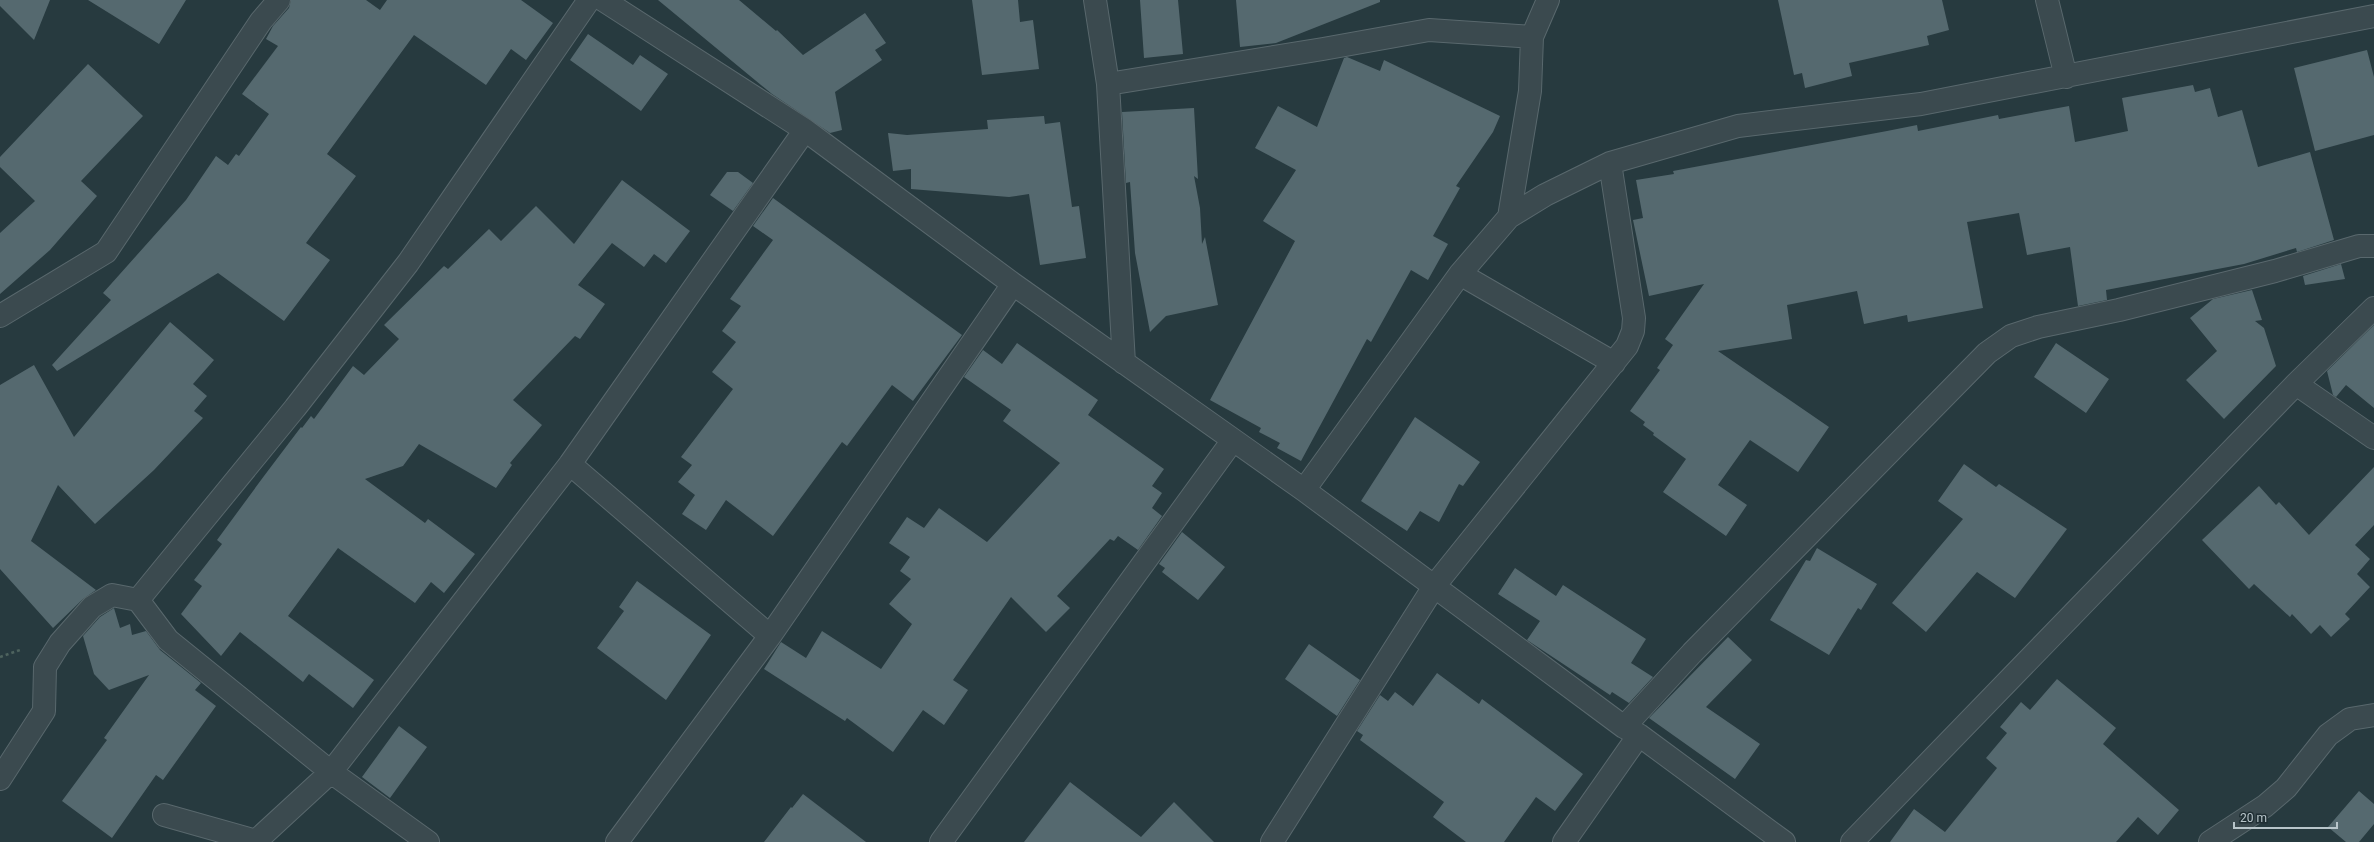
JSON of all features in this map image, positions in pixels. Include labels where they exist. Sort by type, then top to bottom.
[{"type":"street","points":[[0,316],[106,252],[261,21],[278,0]]},
{"type":"street","points":[[138,600],[295,408],[408,263],[589,0]]},
{"type":"street","points":[[603,0],[805,130],[1013,284],[1304,490],[1435,585],[1784,842]]},
{"type":"street","points":[[1095,0],[1108,84],[1124,363]]},
{"type":"street","points":[[1509,217],[1530,91],[1532,37],[1548,0]]},
{"type":"street","points":[[2046,0],[2066,77]]},
{"type":"street","points":[[1304,490],[1460,274],[1509,217],[1545,195],[1610,163],[1738,126],[1921,104],[2374,16]]},
{"type":"street","points":[[1108,84],[1315,51],[1429,30],[1532,37]]},
{"type":"street","points":[[164,815],[256,842],[331,772],[570,464],[805,130]]},
{"type":"street","points":[[1272,842],[1435,585],[1627,346],[1633,331],[1634,318],[1610,163]]},
{"type":"street","points":[[1564,842],[1632,731],[1692,653],[1982,359],[2011,336],[2038,327],[2119,310],[2275,271],[2359,246],[2374,246]]},
{"type":"street","points":[[1460,274],[1614,363]]},
{"type":"street","points":[[617,842],[770,636],[1013,284]]},
{"type":"street","points":[[1852,842],[2296,384],[2374,308]]},
{"type":"street","points":[[2296,384],[2374,438]]},
{"type":"street","points":[[941,842],[1233,440]]},
{"type":"street","points":[[570,464],[770,636]]},
{"type":"street","points":[[0,779],[44,711],[45,666],[60,643],[92,607],[112,595],[138,600],[168,640],[331,772],[428,842]]},
{"type":"street","points":[[2210,842],[2265,806],[2286,788],[2328,735],[2350,719],[2374,715]]},
{"type":"building","points":[[0,0],[50,0],[34,40],[0,6]]},
{"type":"building","points":[[88,0],[186,0],[159,44]]},
{"type":"building","points":[[291,0],[366,0],[380,10],[387,0],[521,0],[553,23],[526,60],[511,49],[486,85],[414,35],[327,154],[356,176],[306,243],[330,260],[284,321],[218,273],[57,371],[52,365],[111,300],[103,293],[186,200],[216,156],[228,165],[236,154],[239,156],[269,114],[242,94],[278,46],[266,39],[273,26],[289,8]]},
{"type":"building","points":[[658,0],[739,0],[776,31],[777,30],[803,55],[865,13],[886,43],[875,50],[882,60],[835,92],[842,130],[830,133],[772,94]]},
{"type":"building","points":[[972,0],[1018,0],[1020,22],[1033,20],[1039,69],[982,75]]},
{"type":"building","points":[[1140,0],[1178,0],[1183,54],[1144,58]]},
{"type":"building","points":[[1236,0],[1380,0],[1380,2],[1276,43],[1240,47]]},
{"type":"building","points":[[1778,0],[1942,0],[1949,30],[1927,36],[1929,45],[1849,63],[1852,76],[1805,88],[1802,73],[1794,75]]},
{"type":"building","points":[[588,34],[633,65],[640,55],[668,74],[641,111],[570,60]]},
{"type":"building","points":[[2367,50],[2374,77],[2374,135],[2315,151],[2294,68]]},
{"type":"building","points":[[1347,57],[1380,71],[1384,60],[1500,116],[1493,132],[1456,186],[1460,188],[1433,236],[1448,244],[1428,280],[1411,270],[1371,342],[1367,339],[1301,461],[1277,448],[1280,443],[1259,432],[1261,428],[1210,400],[1295,241],[1263,221],[1296,170],[1255,148],[1278,106],[1317,127],[1344,58]]},
{"type":"building","points":[[88,64],[143,116],[81,181],[97,196],[50,250],[0,294],[0,233],[35,201],[0,167],[0,157]]},
{"type":"building","points":[[2193,85],[2195,92],[2210,88],[2218,117],[2242,110],[2258,167],[2310,152],[2334,240],[2297,252],[2296,248],[2244,264],[2106,290],[2107,300],[2078,306],[2070,247],[2027,255],[2019,213],[1967,222],[1983,308],[1908,322],[1907,315],[1864,324],[1857,291],[1787,305],[1792,339],[1718,351],[1829,427],[1798,472],[1750,440],[1718,485],[1747,505],[1726,536],[1663,492],[1686,459],[1653,435],[1654,433],[1643,425],[1645,422],[1630,411],[1660,370],[1657,368],[1673,345],[1665,339],[1704,284],[1649,296],[1633,220],[1643,218],[1636,180],[1674,174],[1673,171],[1917,125],[1918,131],[1998,115],[1999,119],[2069,106],[2075,142],[2128,131],[2122,98]]},
{"type":"building","points":[[1194,108],[1198,179],[1194,176],[1200,208],[1202,244],[1205,237],[1218,305],[1166,316],[1150,332],[1135,253],[1130,182],[1126,183],[1122,112]]},
{"type":"building","points":[[1044,116],[1045,124],[1060,122],[1072,207],[1079,206],[1086,258],[1040,265],[1029,194],[1009,197],[911,189],[911,169],[893,171],[888,133],[907,135],[988,129],[987,120]]},
{"type":"building","points":[[727,172],[738,172],[753,183],[733,211],[710,195]]},
{"type":"building","points":[[622,180],[690,231],[666,263],[654,254],[644,267],[612,243],[578,285],[605,304],[580,339],[575,336],[513,400],[542,425],[510,463],[512,465],[496,488],[419,444],[403,466],[365,479],[425,523],[428,519],[475,554],[444,593],[431,582],[415,603],[338,548],[288,616],[374,680],[353,708],[309,674],[303,682],[240,632],[221,656],[181,614],[202,586],[194,580],[222,544],[217,540],[301,427],[302,428],[311,416],[314,419],[353,366],[364,375],[399,339],[384,325],[444,266],[448,269],[489,229],[501,241],[536,206],[574,244]]},
{"type":"building","points":[[773,198],[962,335],[913,401],[892,385],[847,446],[842,442],[773,536],[726,500],[706,530],[682,514],[695,495],[678,482],[692,465],[681,457],[733,389],[712,372],[736,342],[722,331],[741,306],[730,299],[773,240],[753,226]]},
{"type":"building","points":[[2341,264],[2345,279],[2305,285],[2303,276]]},
{"type":"building","points":[[2252,290],[2262,320],[2255,321],[2264,328],[2276,366],[2224,419],[2186,380],[2217,351],[2190,318],[2213,299]]},
{"type":"building","points":[[170,322],[214,360],[193,384],[207,396],[194,411],[203,418],[154,470],[95,524],[58,485],[31,541],[96,590],[83,599],[53,628],[0,569],[0,385],[34,365],[74,437]]},
{"type":"building","points":[[2374,325],[2374,408],[2346,385],[2336,397],[2333,395],[2327,371]]},
{"type":"building","points":[[1017,343],[1098,400],[1088,415],[1164,469],[1152,486],[1162,493],[1152,508],[1162,516],[1138,550],[1118,536],[1114,541],[1110,539],[1057,596],[1070,608],[1046,632],[1011,597],[953,680],[968,690],[944,725],[923,710],[893,752],[847,718],[845,721],[764,669],[781,642],[806,658],[822,631],[881,669],[912,624],[889,604],[911,579],[900,571],[910,557],[889,543],[907,517],[924,528],[939,508],[987,542],[1060,463],[1003,421],[1011,410],[964,377],[983,350],[1002,364]]},
{"type":"building","points":[[2056,343],[2109,379],[2086,413],[2034,377]]},
{"type":"building","points":[[1415,417],[1480,462],[1463,486],[1459,484],[1439,522],[1420,511],[1407,531],[1361,501]]},
{"type":"building","points":[[1964,464],[1996,487],[1999,484],[2067,529],[2015,598],[1977,572],[1926,632],[1892,603],[1963,519],[1938,501]]},
{"type":"building","points":[[2374,467],[2374,525],[2355,545],[2370,559],[2357,574],[2370,587],[2345,614],[2350,619],[2331,637],[2320,625],[2311,634],[2292,614],[2290,617],[2254,584],[2249,589],[2202,540],[2259,486],[2276,505],[2279,502],[2309,535]]},
{"type":"building","points":[[1182,532],[1225,567],[1198,600],[1162,572],[1165,568],[1159,564]]},
{"type":"building","points":[[1817,548],[1877,584],[1861,610],[1858,608],[1829,655],[1770,620],[1806,560],[1810,561]]},
{"type":"building","points":[[1515,568],[1556,596],[1563,585],[1646,639],[1631,663],[1653,677],[1629,703],[1612,692],[1610,695],[1527,640],[1540,621],[1498,594]]},
{"type":"building","points":[[637,581],[711,635],[666,700],[597,648],[624,611],[619,607]]},
{"type":"building","points":[[114,608],[120,628],[130,624],[132,635],[146,631],[160,650],[201,683],[195,690],[216,706],[163,780],[156,775],[112,838],[62,801],[107,740],[104,738],[149,675],[109,690],[94,674],[83,636],[100,617]]},
{"type":"building","points":[[1728,637],[1752,660],[1706,707],[1760,744],[1735,779],[1649,718]]},
{"type":"building","points":[[1309,644],[1360,680],[1337,716],[1285,679]]},
{"type":"building","points":[[1437,673],[1479,704],[1482,699],[1583,774],[1555,811],[1536,797],[1504,842],[1466,842],[1433,817],[1444,802],[1360,740],[1363,735],[1357,731],[1380,695],[1388,701],[1395,692],[1413,706]]},
{"type":"building","points":[[2057,679],[2116,728],[2103,744],[2179,810],[2158,835],[2138,817],[2116,842],[1890,842],[1914,809],[1945,832],[1997,768],[1986,758],[2007,733],[2000,727],[2021,702],[2030,710]]},
{"type":"building","points":[[399,726],[427,747],[390,798],[362,777]]},
{"type":"building","points":[[1070,782],[1141,837],[1174,802],[1214,842],[1024,842]]},
{"type":"building","points":[[2359,791],[2374,804],[2374,824],[2359,842],[2346,842],[2328,827]]},
{"type":"building","points":[[803,794],[866,842],[764,842]]}]
